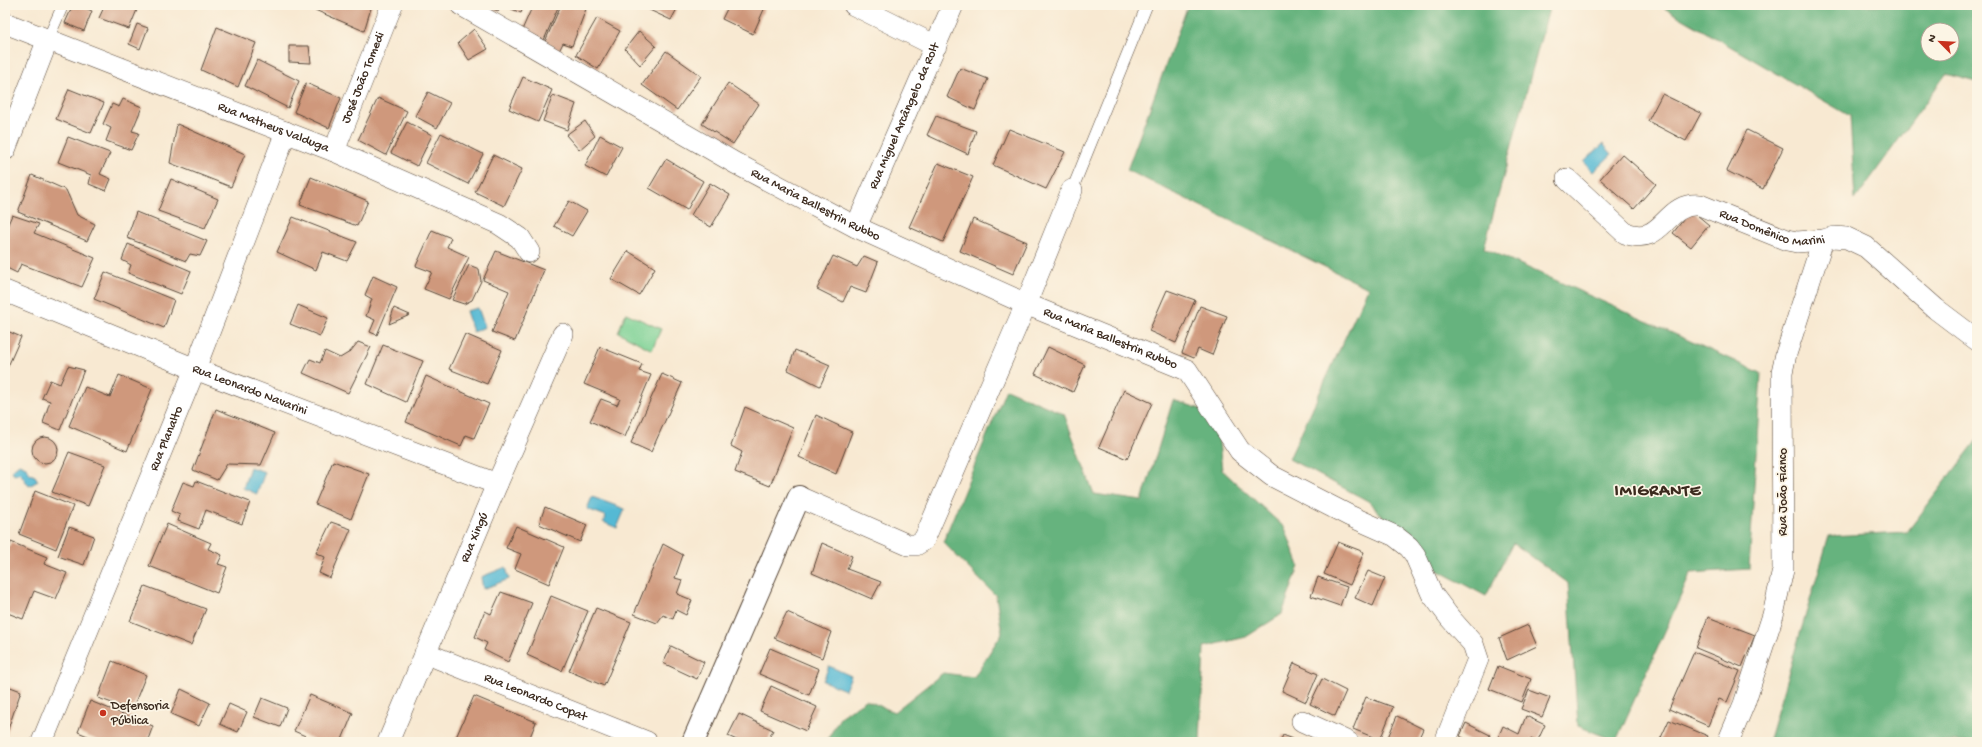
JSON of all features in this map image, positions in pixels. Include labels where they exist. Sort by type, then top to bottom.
[{"type":"street","name":"José João Tomedi","points":[[334,151],[392,5]]},
{"type":"street","name":"Rua Maria Ballestrin Rubbo","points":[[461,5],[735,163],[856,227],[1026,304],[1187,370],[1240,451],[1272,476],[1350,516],[1395,536],[1409,547],[1415,555],[1432,594],[1450,618],[1473,644],[1478,659],[1444,742]]},
{"type":"street","points":[[854,5],[936,46]]},
{"type":"street","name":"Rua Miguel Arcângelo da Rolt","points":[[856,227],[953,5]]},
{"type":"street","name":"Rua Matheus Valduga","points":[[5,23],[334,151],[499,224],[520,238],[529,252]]},
{"type":"street","points":[[5,150],[48,39]]},
{"type":"street","name":"Rua Planalto","points":[[42,742],[194,369],[286,132]]},
{"type":"street","name":"Rua Domênico Marini","points":[[1567,179],[1626,233],[1634,236],[1642,237],[1650,235],[1680,208],[1690,204],[1700,205],[1787,240],[1797,242],[1824,240],[1834,236],[1847,238],[1866,247],[1936,308],[1977,340]]},
{"type":"street","points":[[693,742],[799,497],[908,545],[916,545],[924,540],[1026,304],[1072,190]]},
{"type":"street","name":"Rua João Fianco","points":[[1728,742],[1744,704],[1773,615],[1783,570],[1782,372],[1786,354],[1824,240]]},
{"type":"street","name":"Rua Leonardo Navarini","points":[[5,291],[194,369],[497,484]]},
{"type":"street","name":"Rua Xingú","points":[[388,742],[497,484],[563,334]]},
{"type":"street","name":"Rua Leonardo Copat","points":[[425,654],[647,742]]},
{"type":"street","points":[[1302,721],[1348,742]]},
{"type":"lane","points":[[48,39],[63,5]]},
{"type":"lane","points":[[1072,190],[1147,5]]},
{"type":"green space","points":[[1188,5],[1550,5],[1484,248],[1761,373],[1749,569],[1691,573],[1616,741],[1578,726],[1568,583],[1513,543],[1486,596],[1433,568],[1368,501],[1289,459],[1368,288],[1127,170]]},
{"type":"green space","points":[[1659,5],[1977,5],[1977,82],[1946,74],[1855,200],[1850,116]]},
{"type":"green space","points":[[626,313],[661,329],[652,350],[618,332]]},
{"type":"green space","points":[[1006,389],[1064,414],[1094,494],[1142,501],[1173,400],[1216,414],[1222,470],[1285,528],[1299,566],[1282,614],[1246,637],[1204,647],[1200,742],[826,742],[841,716],[866,700],[894,712],[943,673],[974,677],[1002,633],[996,596],[943,542]]},
{"type":"green space","points":[[1977,440],[1977,742],[1768,742],[1829,536],[1907,532]]},
{"type":"water","points":[[1603,144],[1612,154],[1593,172],[1584,162]]},
{"type":"water","points":[[478,308],[485,327],[473,332],[466,311]]},
{"type":"water","points":[[19,464],[26,467],[30,474],[35,476],[38,481],[29,486],[20,473],[14,475],[12,470]]},
{"type":"water","points":[[250,467],[265,472],[257,494],[243,488]]},
{"type":"water","points":[[592,497],[625,509],[617,528],[603,522],[606,516],[587,509]]},
{"type":"water","points":[[506,567],[509,579],[483,589],[481,577]]},
{"type":"water","points":[[829,666],[851,676],[845,690],[823,681]]},
{"type":"building","points":[[73,5],[78,5],[92,11],[84,31],[65,23]]},
{"type":"building","points":[[105,5],[139,5],[129,29],[99,18]]},
{"type":"building","points":[[309,5],[372,5],[364,31],[308,7]]},
{"type":"building","points":[[483,5],[501,5],[498,11]]},
{"type":"building","points":[[508,5],[524,5],[521,13],[507,7]]},
{"type":"building","points":[[533,5],[559,5],[544,40],[522,30]]},
{"type":"building","points":[[561,5],[576,5],[586,9],[572,46],[563,43],[559,51],[544,44]]},
{"type":"building","points":[[644,5],[679,5],[671,20],[643,7]]},
{"type":"building","points":[[729,5],[766,5],[753,34],[722,19]]},
{"type":"building","points":[[597,18],[620,31],[598,69],[576,55]]},
{"type":"building","points":[[137,24],[148,28],[140,49],[129,44]]},
{"type":"building","points":[[217,27],[256,43],[238,87],[201,70]]},
{"type":"building","points":[[474,29],[488,49],[469,60],[458,43]]},
{"type":"building","points":[[639,31],[656,46],[640,65],[625,49]]},
{"type":"building","points":[[289,46],[309,46],[311,63],[289,62]]},
{"type":"building","points":[[666,51],[701,76],[677,110],[642,85]]},
{"type":"building","points":[[257,60],[299,81],[288,108],[245,86]]},
{"type":"building","points":[[960,68],[988,79],[975,110],[947,97]]},
{"type":"building","points":[[523,77],[552,90],[538,122],[509,109]]},
{"type":"building","points":[[306,83],[341,98],[329,128],[294,112]]},
{"type":"building","points":[[728,83],[759,104],[733,144],[702,124]]},
{"type":"building","points":[[69,89],[104,103],[91,133],[56,119]]},
{"type":"building","points":[[428,92],[450,103],[437,128],[415,116]]},
{"type":"building","points":[[1662,94],[1701,113],[1686,141],[1648,121]]},
{"type":"building","points":[[553,95],[576,104],[567,130],[543,121]]},
{"type":"building","points":[[378,98],[407,111],[386,155],[358,140]]},
{"type":"building","points":[[123,99],[142,107],[132,131],[139,133],[131,150],[106,141],[111,128],[103,124],[112,104],[119,107]]},
{"type":"building","points":[[936,116],[976,131],[968,154],[927,135]]},
{"type":"building","points":[[585,121],[595,136],[579,150],[566,135]]},
{"type":"building","points":[[407,122],[432,135],[417,166],[391,153]]},
{"type":"building","points":[[177,124],[245,154],[231,187],[170,163]]},
{"type":"building","points":[[1009,129],[1065,152],[1046,189],[993,165]]},
{"type":"building","points":[[1747,130],[1783,148],[1763,189],[1727,171]]},
{"type":"building","points":[[441,133],[483,154],[468,184],[426,163]]},
{"type":"building","points":[[600,135],[622,147],[606,177],[585,166]]},
{"type":"building","points":[[68,137],[110,153],[100,174],[111,179],[106,191],[89,184],[91,175],[58,162]]},
{"type":"building","points":[[1622,154],[1656,184],[1634,209],[1600,179]]},
{"type":"building","points":[[493,155],[522,169],[504,206],[475,192]]},
{"type":"building","points":[[666,159],[703,181],[687,210],[649,188]]},
{"type":"building","points":[[938,163],[973,177],[943,242],[909,227]]},
{"type":"building","points":[[32,175],[66,190],[77,215],[95,224],[87,241],[18,212]]},
{"type":"building","points":[[311,177],[368,201],[357,226],[300,205]]},
{"type":"building","points":[[171,179],[218,199],[205,228],[158,211]]},
{"type":"building","points":[[710,183],[730,195],[711,227],[691,215]]},
{"type":"building","points":[[569,201],[587,211],[572,236],[554,226]]},
{"type":"building","points":[[1691,210],[1709,225],[1691,247],[1673,233]]},
{"type":"building","points":[[136,212],[207,241],[200,256],[190,254],[186,261],[127,238]]},
{"type":"building","points":[[12,215],[39,224],[34,233],[95,258],[82,287],[21,264],[17,273],[5,267],[5,231]]},
{"type":"building","points":[[293,217],[357,242],[347,261],[323,252],[316,270],[277,252]]},
{"type":"building","points":[[973,219],[1027,242],[1013,274],[960,251]]},
{"type":"building","points":[[432,230],[451,238],[447,247],[469,257],[449,299],[424,289],[432,272],[416,266]]},
{"type":"building","points":[[128,244],[191,271],[181,294],[128,273],[131,265],[122,260]]},
{"type":"building","points":[[496,251],[544,270],[515,341],[492,332],[509,291],[483,280]]},
{"type":"building","points":[[628,251],[655,268],[639,295],[611,279]]},
{"type":"building","points":[[833,256],[857,267],[864,256],[878,262],[866,293],[850,287],[843,302],[817,289]]},
{"type":"building","points":[[469,265],[479,269],[481,281],[472,300],[464,304],[452,300]]},
{"type":"building","points":[[105,272],[174,300],[164,328],[94,299]]},
{"type":"building","points":[[373,276],[397,287],[377,335],[370,332],[375,320],[366,316],[372,299],[365,295]]},
{"type":"building","points":[[1167,290],[1195,300],[1176,343],[1149,331]]},
{"type":"building","points":[[298,305],[328,318],[320,336],[290,324]]},
{"type":"building","points":[[1200,306],[1227,316],[1212,355],[1198,349],[1194,358],[1182,353]]},
{"type":"building","points":[[394,308],[410,315],[389,324]]},
{"type":"building","points":[[5,330],[21,337],[5,373]]},
{"type":"building","points":[[465,334],[502,350],[487,384],[449,369]]},
{"type":"building","points":[[358,342],[371,347],[348,393],[303,373],[310,359],[320,363],[325,351],[340,358],[350,352]]},
{"type":"building","points":[[383,345],[423,361],[406,402],[367,384]]},
{"type":"building","points":[[600,347],[642,364],[639,371],[651,375],[625,437],[590,421],[601,399],[617,405],[620,399],[584,384]]},
{"type":"building","points":[[1048,347],[1085,365],[1073,392],[1035,374]]},
{"type":"building","points":[[795,350],[830,365],[820,386],[788,370]]},
{"type":"building","points":[[68,366],[84,370],[60,430],[43,423],[50,401],[42,398],[50,380],[60,384]]},
{"type":"building","points":[[662,374],[682,383],[651,452],[631,443]]},
{"type":"building","points":[[119,375],[152,389],[127,451],[69,426],[85,387],[110,397]]},
{"type":"building","points":[[426,376],[489,404],[474,438],[466,435],[461,446],[406,422]]},
{"type":"building","points":[[1124,390],[1152,403],[1127,459],[1099,447]]},
{"type":"building","points":[[745,407],[793,428],[770,486],[735,472],[742,452],[731,446]]},
{"type":"building","points":[[216,409],[275,433],[261,465],[227,464],[217,480],[193,470]]},
{"type":"building","points":[[816,415],[852,432],[836,474],[799,457]]},
{"type":"building","points":[[45,437],[54,441],[58,450],[54,459],[45,463],[36,459],[32,450],[36,441]]},
{"type":"building","points":[[69,452],[105,465],[88,506],[52,492]]},
{"type":"building","points":[[333,461],[369,474],[351,519],[315,504]]},
{"type":"building","points":[[196,481],[250,502],[242,524],[206,510],[199,529],[178,521],[180,515],[171,511],[183,482],[194,486]]},
{"type":"building","points":[[35,491],[73,506],[56,549],[19,534]]},
{"type":"building","points":[[545,507],[587,525],[580,542],[539,524]]},
{"type":"building","points":[[331,522],[351,529],[330,578],[319,573],[325,557],[316,553]]},
{"type":"building","points":[[167,524],[211,543],[208,549],[222,555],[218,564],[227,567],[217,593],[149,566]]},
{"type":"building","points":[[516,526],[564,547],[549,584],[515,569],[521,554],[506,548]]},
{"type":"building","points":[[69,527],[94,536],[84,565],[58,556]]},
{"type":"building","points":[[11,542],[47,557],[44,564],[67,573],[56,599],[34,591],[23,619],[5,612],[5,558]]},
{"type":"building","points":[[1338,542],[1364,552],[1350,585],[1324,574]]},
{"type":"building","points":[[822,543],[852,556],[847,569],[881,582],[872,599],[812,573]]},
{"type":"building","points":[[663,544],[683,555],[675,578],[682,580],[677,594],[692,600],[686,615],[676,610],[673,619],[663,615],[657,623],[634,614]]},
{"type":"building","points":[[1368,571],[1385,578],[1373,606],[1355,598]]},
{"type":"building","points":[[1318,577],[1347,587],[1340,606],[1311,596]]},
{"type":"building","points":[[145,586],[206,609],[191,645],[130,621]]},
{"type":"building","points":[[501,592],[532,603],[508,662],[484,650],[487,643],[475,637],[485,611],[491,614]]},
{"type":"building","points":[[551,596],[588,611],[562,671],[527,655]]},
{"type":"building","points":[[596,608],[631,622],[604,686],[569,671]]},
{"type":"building","points":[[787,612],[831,632],[822,658],[774,638]]},
{"type":"building","points":[[1708,617],[1755,635],[1742,667],[1696,648]]},
{"type":"building","points":[[1528,625],[1537,646],[1507,660],[1499,638]]},
{"type":"building","points":[[671,646],[704,662],[697,679],[663,663]]},
{"type":"building","points":[[770,648],[819,669],[809,695],[759,674]]},
{"type":"building","points":[[1694,652],[1740,671],[1727,702],[1719,699],[1708,726],[1669,709]]},
{"type":"building","points":[[112,661],[146,675],[132,710],[98,698]]},
{"type":"building","points":[[1294,663],[1318,674],[1306,702],[1282,691]]},
{"type":"building","points":[[1498,666],[1531,679],[1522,702],[1489,689]]},
{"type":"building","points":[[1322,679],[1346,691],[1335,716],[1310,704]]},
{"type":"building","points":[[5,685],[21,691],[5,738]]},
{"type":"building","points":[[771,686],[817,707],[806,731],[760,711]]},
{"type":"building","points":[[181,689],[210,703],[199,726],[171,714]]},
{"type":"building","points":[[1529,690],[1550,698],[1542,717],[1521,709]]},
{"type":"building","points":[[310,695],[353,713],[341,742],[319,742],[294,731]]},
{"type":"building","points":[[474,696],[536,722],[528,742],[454,742]]},
{"type":"building","points":[[1366,697],[1393,707],[1380,740],[1353,729]]},
{"type":"building","points":[[262,698],[287,708],[280,727],[254,717]]},
{"type":"building","name":"Defensoria Pública","points":[[90,701],[153,726],[147,742],[102,742],[78,732]]},
{"type":"building","points":[[229,704],[247,712],[238,732],[220,724]]},
{"type":"building","points":[[739,714],[773,730],[767,742],[741,742],[728,736]]},
{"type":"building","points":[[1397,716],[1423,729],[1417,742],[1386,742]]},
{"type":"building","points":[[1526,716],[1545,725],[1537,742],[1531,739],[1529,742],[1496,742],[1503,726],[1519,734]]},
{"type":"building","points":[[1669,720],[1708,736],[1705,742],[1659,742]]},
{"type":"building","points":[[1466,723],[1490,735],[1487,742],[1471,742],[1460,736]]},
{"type":"building","points":[[1283,735],[1301,742],[1280,742]]},
{"type":"place","name":"Defensoria Pública","points":[[103,713]]},
{"type":"district","name":"IMIGRANTE","points":[[1658,492]]}]
